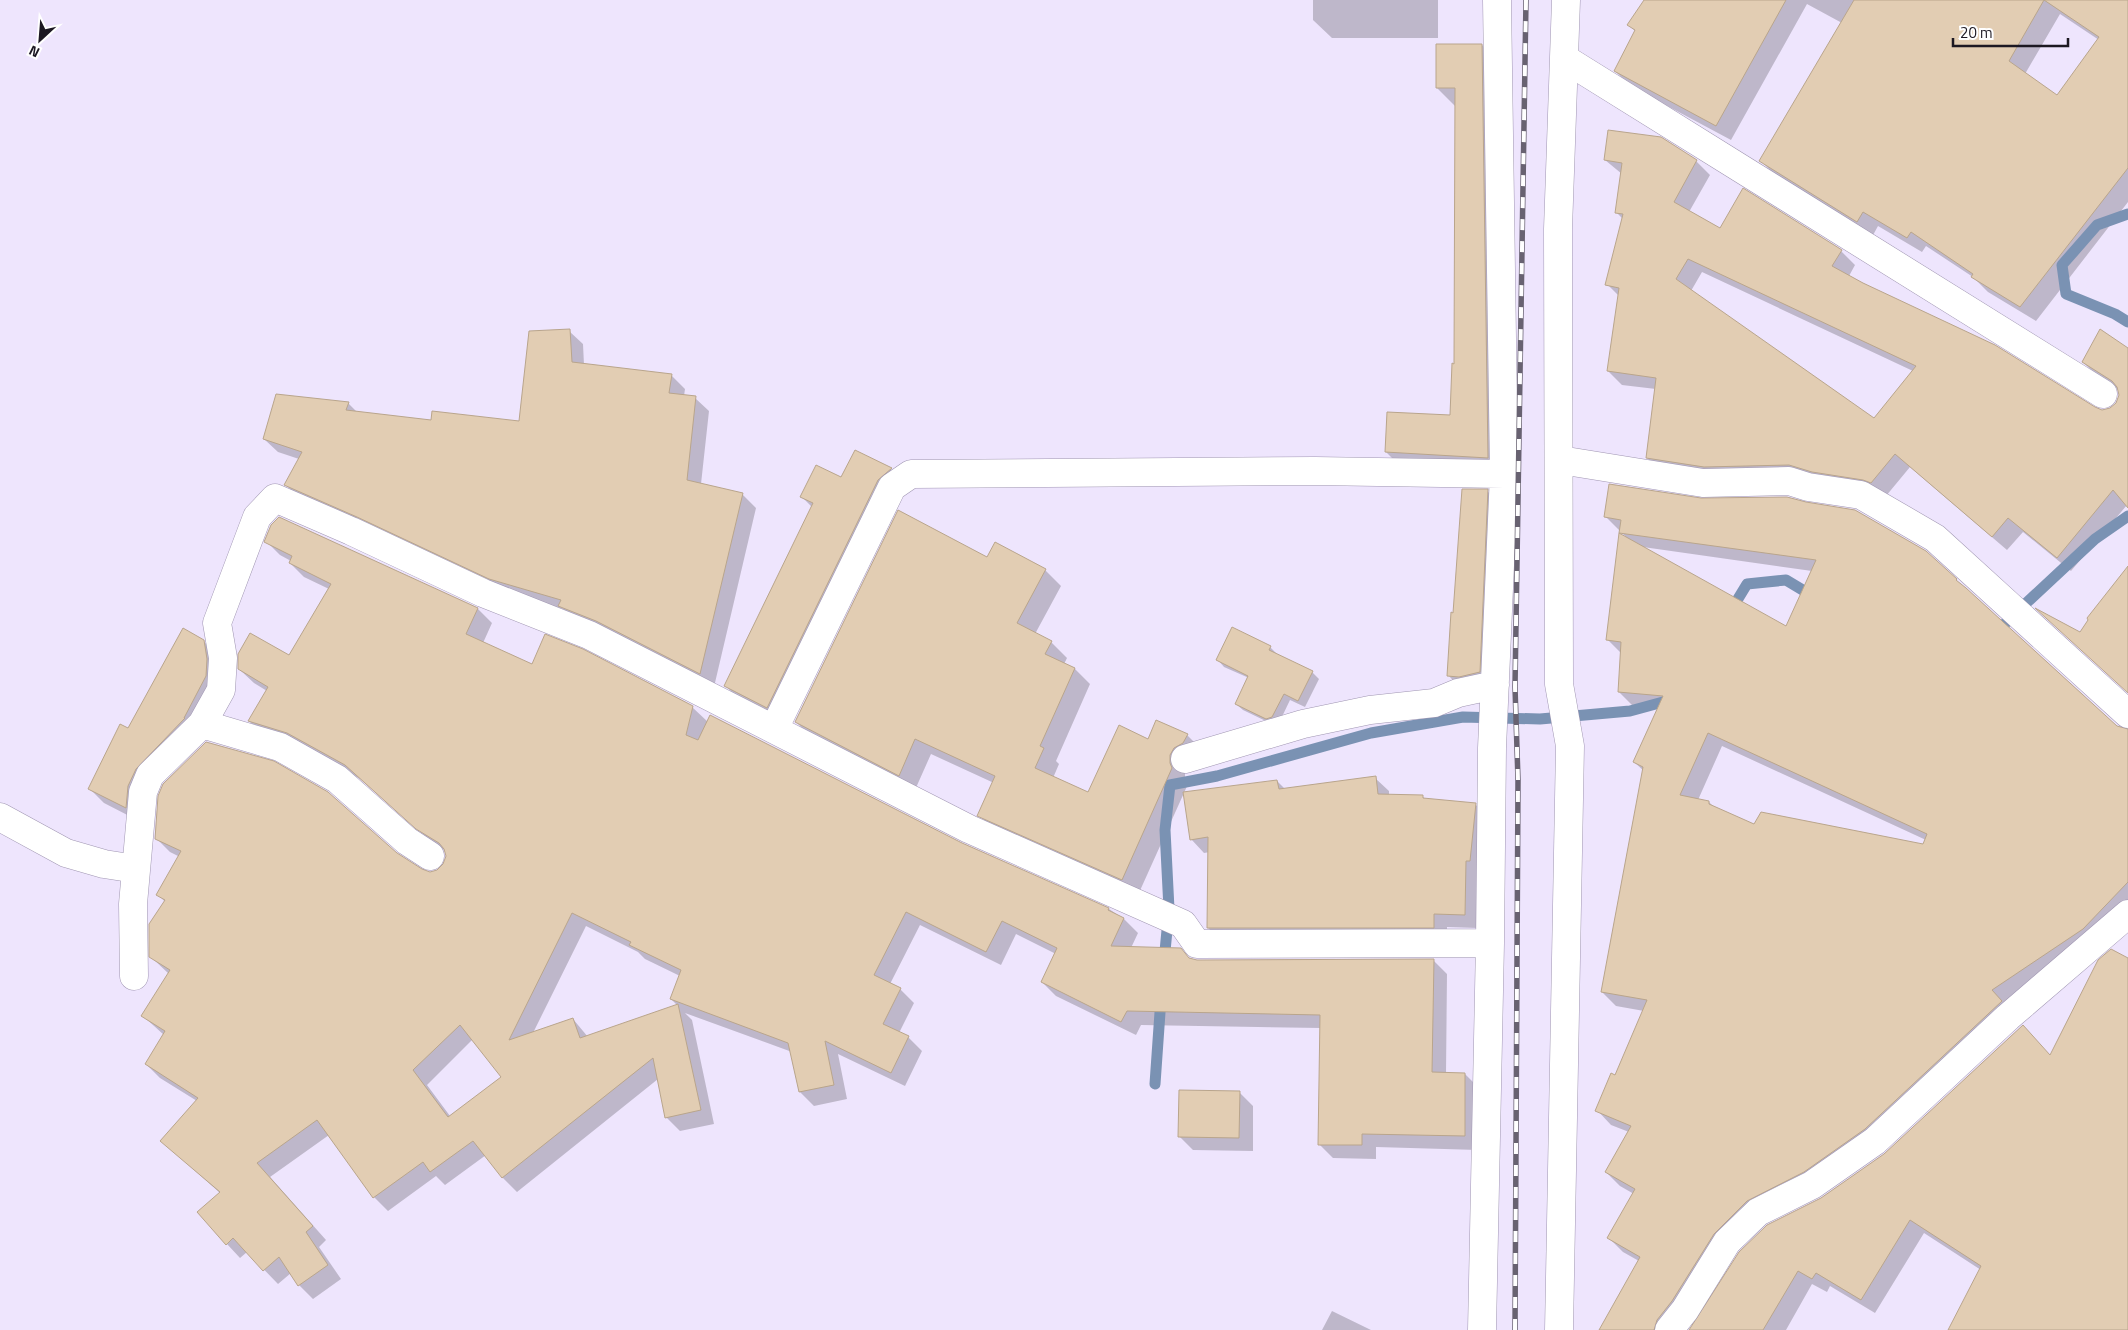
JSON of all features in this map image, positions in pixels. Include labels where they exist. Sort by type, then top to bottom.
[{"type":"street","points":[[1482,1330],[1492,748],[1504,474],[1497,0]]},
{"type":"street","points":[[1559,1330],[1570,746],[1559,684],[1558,229],[1566,59],[1566,0]]},
{"type":"street","points":[[1566,59],[2103,394]]},
{"type":"street","points":[[1560,460],[1703,483],[1789,481],[1861,495],[1935,538],[1994,591],[2029,626],[2128,714]]},
{"type":"street","points":[[774,729],[892,487],[911,474],[1315,471],[1504,474]]},
{"type":"street","points":[[134,976],[132,904],[143,792],[150,775],[202,724],[221,690],[223,658],[217,623],[257,517],[275,498],[351,531],[483,593],[590,634],[969,829],[1183,924],[1197,944],[1490,943]]},
{"type":"street","points":[[1185,759],[1302,724],[1370,710],[1434,703],[1458,693],[1494,695]]},
{"type":"street","points":[[202,724],[280,747],[337,779],[407,841],[430,856]]},
{"type":"street","points":[[0,817],[66,853],[104,864],[136,869]]},
{"type":"street","points":[[1669,1330],[1685,1310],[1727,1242],[1758,1212],[1812,1185],[1875,1141],[2008,1017],[2128,914]]},
{"type":"building","points":[[1644,0],[1786,0],[1716,126],[1614,71],[1635,30],[1627,25]]},
{"type":"building","points":[[1854,0],[2044,0],[2128,0],[2128,168],[2020,307],[1971,277],[1973,274],[1911,232],[1907,238],[1863,212],[1857,222],[1759,161]],"holes":[[[2044,0],[2099,37],[2057,95],[2009,61]]]},
{"type":"building","points":[[1436,44],[1482,44],[1488,458],[1385,452],[1387,412],[1450,415],[1452,363],[1454,364],[1455,88],[1436,88]]},
{"type":"building","points":[[1608,130],[1661,137],[1697,160],[1674,202],[1720,228],[1743,188],[1842,250],[1832,266],[1863,283],[1995,345],[2102,410],[2110,408],[2116,403],[2119,395],[2117,387],[2112,381],[2082,362],[2100,329],[2128,348],[2128,508],[2113,490],[2057,558],[2008,518],[1992,537],[1895,454],[1871,483],[1812,472],[1789,465],[1704,467],[1646,458],[1656,378],[1607,371],[1619,288],[1605,285],[1623,214],[1615,213],[1622,163],[1604,160]],"holes":[[[1688,259],[1916,366],[1874,418],[1676,279]]]},
{"type":"building","points":[[570,329],[572,362],[672,374],[669,393],[696,396],[687,480],[743,493],[700,674],[596,621],[558,606],[561,600],[489,579],[284,485],[302,452],[263,439],[276,394],[349,402],[346,410],[431,420],[432,411],[519,421],[529,331]]},
{"type":"building","points":[[855,450],[892,468],[878,480],[767,708],[724,686],[813,503],[800,497],[816,465],[841,477]]},
{"type":"building","points":[[1609,484],[1701,498],[1787,497],[1855,510],[1926,551],[2117,726],[2128,729],[2128,882],[2083,929],[1992,990],[2002,1001],[1865,1129],[1804,1172],[1747,1201],[1714,1234],[1672,1301],[1657,1320],[1654,1330],[1599,1330],[1640,1257],[1607,1238],[1635,1189],[1605,1172],[1631,1126],[1595,1111],[1611,1073],[1615,1075],[1647,1000],[1601,992],[1643,767],[1633,762],[1663,696],[1618,692],[1621,642],[1606,640],[1619,533],[1621,520],[1604,517]],"holes":[[[1619,533],[1816,560],[1786,626]],[[1708,733],[1927,834],[1923,844],[1761,812],[1754,824],[1709,804],[1709,801],[1680,795]]]},
{"type":"building","points":[[1462,489],[1488,489],[1480,672],[1459,677],[1447,676]]},
{"type":"building","points":[[898,510],[987,557],[995,542],[1046,569],[1017,623],[1052,641],[1045,654],[1075,668],[1040,746],[1044,748],[1035,768],[1088,792],[1119,725],[1148,739],[1156,720],[1188,734],[1183,743],[1174,748],[1170,755],[1172,768],[1122,880],[977,816],[995,776],[915,739],[899,776],[795,722]]},
{"type":"building","points":[[279,517],[478,608],[466,634],[532,664],[545,634],[583,649],[693,706],[686,735],[698,740],[710,715],[962,843],[1109,908],[1108,910],[1124,918],[1111,946],[1181,948],[1189,958],[1197,960],[1434,959],[1432,1072],[1465,1073],[1465,1136],[1362,1134],[1362,1145],[1318,1145],[1320,1015],[1127,1011],[1121,1022],[1041,982],[1057,948],[1002,921],[986,952],[906,912],[874,975],[901,988],[883,1024],[909,1036],[891,1073],[825,1041],[834,1085],[799,1092],[788,1043],[670,999],[681,970],[629,945],[631,942],[572,913],[509,1040],[573,1018],[580,1038],[678,1004],[701,1110],[665,1118],[653,1058],[502,1178],[473,1141],[430,1172],[423,1162],[373,1198],[317,1120],[257,1163],[313,1226],[306,1232],[328,1265],[298,1286],[279,1257],[263,1271],[233,1238],[226,1245],[197,1212],[220,1192],[160,1141],[198,1098],[145,1064],[165,1031],[141,1016],[170,970],[149,957],[149,924],[165,900],[156,895],[181,851],[155,839],[158,796],[163,784],[206,742],[274,761],[328,792],[397,853],[422,869],[430,872],[437,870],[443,864],[446,856],[444,849],[439,843],[416,829],[345,765],[287,733],[248,721],[268,687],[238,669],[238,654],[250,633],[289,655],[331,584],[289,563],[292,556],[264,542],[271,525]],"holes":[[[460,1025],[501,1077],[448,1117],[413,1070]]]},
{"type":"building","points":[[2128,566],[2128,693],[2035,608],[2080,632],[2088,620],[2087,618]]},
{"type":"building","points":[[1232,627],[1271,646],[1269,650],[1313,671],[1298,701],[1284,694],[1272,717],[1266,719],[1235,704],[1248,676],[1216,660]]},
{"type":"building","points":[[183,628],[204,640],[207,659],[206,676],[185,718],[136,769],[128,786],[126,808],[88,789],[120,724],[128,728]]},
{"type":"building","points":[[1376,776],[1378,794],[1423,795],[1423,798],[1476,803],[1470,861],[1466,861],[1465,915],[1434,914],[1434,928],[1207,928],[1208,837],[1190,840],[1183,792],[1277,780],[1279,789]]},
{"type":"building","points":[[2111,949],[2128,958],[2128,1330],[1948,1330],[1981,1266],[1910,1220],[1861,1300],[1816,1273],[1812,1279],[1798,1271],[1763,1330],[1689,1330],[1739,1252],[1767,1225],[1821,1198],[1884,1154],[2023,1025],[2050,1055],[2098,960]]},
{"type":"building","points":[[1179,1090],[1240,1091],[1239,1138],[1178,1137]]},
{"type":"waterway","points":[[2128,214],[2097,225],[2062,265],[2066,294],[2115,314],[2128,322]]},
{"type":"waterway","points":[[1996,636],[2007,621],[2095,539],[2128,516]]},
{"type":"waterway","points":[[1730,612],[1747,584],[1786,580],[1816,598]]},
{"type":"waterway","points":[[1164,962],[1169,909],[1165,830],[1170,785],[1217,776],[1371,733],[1463,717],[1540,719],[1630,711],[1674,699]]},
{"type":"waterway","points":[[1155,1084],[1161,998]]},
{"type":"railway","points":[[1515,1330],[1518,780],[1515,687],[1526,0]]}]
